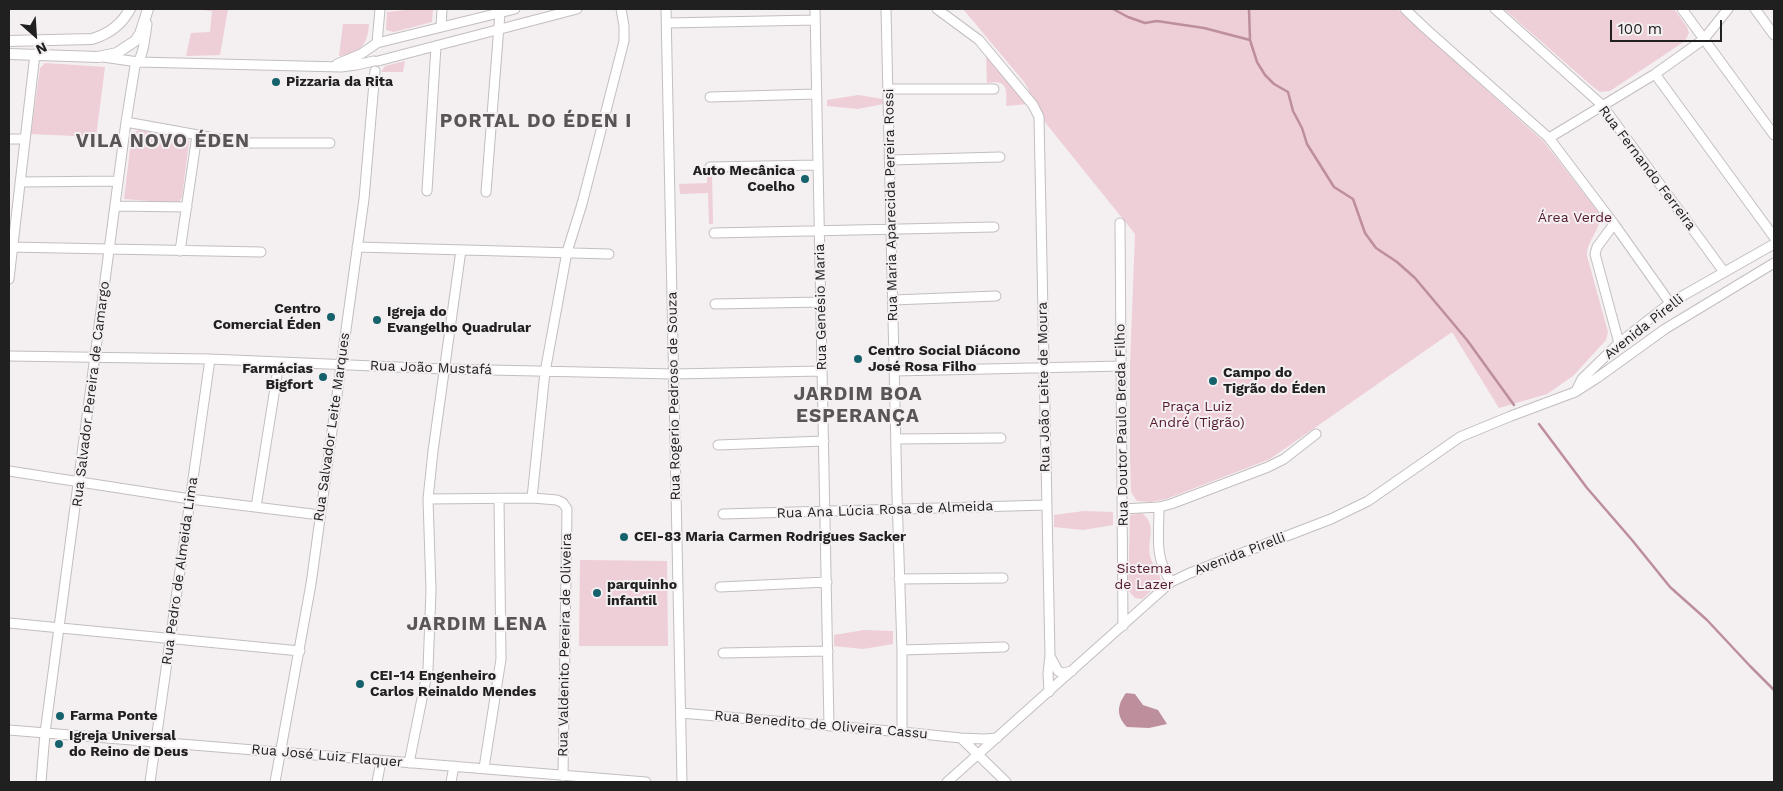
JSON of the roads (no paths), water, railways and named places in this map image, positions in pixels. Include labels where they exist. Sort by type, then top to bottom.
[{"type":"main road","points":[[9,40],[88,40],[98,38],[116,27],[130,9]]},
{"type":"main road","points":[[9,54],[98,57],[117,53],[135,41],[140,34],[148,9]]},
{"type":"main road","points":[[35,54],[47,46],[71,44],[79,40]]},
{"type":"street","name":"Rua Salvador Pereira de Camargo","points":[[41,782],[45,733],[80,483],[126,122],[135,66],[144,42],[148,9]]},
{"type":"street","name":"Rua Salvador Leite Marques","points":[[275,782],[311,584],[364,199],[380,9]]},
{"type":"street","points":[[441,27],[442,9]]},
{"type":"street","points":[[333,66],[361,54],[377,43],[515,9]]},
{"type":"street","points":[[98,57],[138,62],[356,66],[577,9]]},
{"type":"street","name":"Rua Rogerio Pedroso de Souza","points":[[666,9],[682,782]]},
{"type":"street","name":"Rua Genésio Maria","points":[[815,9],[829,726]]},
{"type":"street","name":"Rua Maria Aparecida Pereira Rossi","points":[[886,9],[897,510],[902,650],[902,732]]},
{"type":"street","name":"Rua João Leite de Moura","points":[[938,9],[979,40],[1033,105],[1039,117],[1050,656],[1048,673],[1049,692]]},
{"type":"street","points":[[1405,9],[1549,138],[1614,224],[1670,303]]},
{"type":"street","name":"Rua Fernando Ferreira","points":[[1496,9],[1602,105],[1724,272]]},
{"type":"street","points":[[1682,9],[1774,135]]},
{"type":"street","points":[[1549,138],[1655,74],[1704,39],[1728,9]]},
{"type":"street","points":[[1755,9],[1774,35]]},
{"type":"street","points":[[428,500],[532,498],[545,372],[567,252],[582,204],[624,41],[620,11]]},
{"type":"street","points":[[486,192],[500,13]]},
{"type":"street","points":[[667,23],[815,20]]},
{"type":"street","points":[[427,191],[436,46]]},
{"type":"street","points":[[9,279],[11,247],[35,54]]},
{"type":"street","points":[[1655,74],[1774,237]]},
{"type":"street","points":[[889,89],[994,88]]},
{"type":"street","points":[[710,97],[816,94]]},
{"type":"street","points":[[126,122],[242,143],[330,143]]},
{"type":"street","points":[[180,251],[197,135]]},
{"type":"street","points":[[9,139],[24,139]]},
{"type":"street","points":[[890,160],[1000,157]]},
{"type":"street","points":[[710,167],[818,165]]},
{"type":"street","points":[[20,182],[118,181]]},
{"type":"street","points":[[115,206],[187,207]]},
{"type":"street","name":"Rua Doutor Paulo Breda Filho","points":[[1120,223],[1124,626]]},
{"type":"street","points":[[1614,224],[1597,247],[1595,254],[1619,343]]},
{"type":"street","points":[[714,233],[994,227]]},
{"type":"street","name":"Avenida Pirelli","points":[[1576,392],[1582,379],[1619,343],[1670,303],[1774,244]]},
{"type":"street","points":[[11,247],[261,252]]},
{"type":"street","points":[[357,247],[609,254]]},
{"type":"street","points":[[409,763],[428,668],[430,590],[428,500],[461,250]]},
{"type":"street","name":"Avenida Pirelli","points":[[947,782],[1124,626],[1171,582],[1331,519],[1368,501],[1460,437],[1576,392],[1665,329],[1774,263]]},
{"type":"street","points":[[893,300],[996,296]]},
{"type":"street","points":[[715,304],[821,302]]},
{"type":"street","name":"Rua João Mustafá","points":[[9,356],[210,359],[444,370],[545,372],[674,374],[822,371]]},
{"type":"street","name":"Rua Pedro de Almeida Lima","points":[[150,782],[210,359]]},
{"type":"street","points":[[256,507],[279,363]]},
{"type":"street","points":[[894,370],[1122,366]]},
{"type":"street","points":[[1123,509],[1159,507],[1268,467],[1284,459],[1316,434]]},
{"type":"street","points":[[896,439],[1001,438]]},
{"type":"street","points":[[718,445],[824,441]]},
{"type":"street","points":[[9,471],[190,499],[320,515]]},
{"type":"street","name":"Rua Valdenito Pereira de Oliveira","points":[[532,498],[557,500],[563,503],[567,509],[564,776]]},
{"type":"street","points":[[484,768],[501,658],[499,499]]},
{"type":"street","name":"Rua Ana Lúcia Rosa de Almeida","points":[[723,514],[1047,506]]},
{"type":"street","points":[[1159,507],[1159,559],[1171,582]]},
{"type":"street","points":[[900,579],[1003,578]]},
{"type":"street","points":[[720,587],[827,582]]},
{"type":"street","points":[[9,623],[300,651]]},
{"type":"street","points":[[902,650],[1004,647]]},
{"type":"street","points":[[723,653],[828,651]]},
{"type":"street","points":[[1050,656],[1058,672],[1063,673],[1074,670]]},
{"type":"street","name":"Rua Benedito de Oliveira Cassu","points":[[681,713],[963,738],[991,739],[998,737]]},
{"type":"street","name":"Rua José Luiz Flaquer","points":[[9,730],[646,782]]},
{"type":"street","points":[[963,738],[980,753],[1006,782]]},
{"type":"street","points":[[377,782],[381,761]]},
{"type":"street","points":[[451,782],[454,766]]},
{"type":"waterway","points":[[1113,9],[1145,23],[1157,21],[1204,28],[1250,40]]},
{"type":"waterway","points":[[1249,9],[1250,40],[1257,62],[1265,75],[1274,84],[1288,92],[1293,111],[1302,128],[1307,144],[1334,187],[1353,199],[1365,233],[1376,248],[1397,262],[1415,278],[1467,340],[1514,405]]},
{"type":"waterway","points":[[1539,424],[1587,488],[1670,587],[1707,620],[1774,690]]},
{"type":"place","name":"Pizzaria da Rita","points":[[276,82]]},
{"type":"place","name":"Auto Mecânica Coelho","points":[[805,179]]},
{"type":"place","name":"Centro Comercial Éden","points":[[331,317]]},
{"type":"place","name":"Igreja do Evangelho Quadrular","points":[[377,320]]},
{"type":"place","name":"Centro Social Diácono José Rosa Filho","points":[[858,359]]},
{"type":"place","name":"Farmácias Bigfort","points":[[323,377]]},
{"type":"place","name":"Campo do Tigrão do Éden","points":[[1213,381]]},
{"type":"place","name":"CEI-83 Maria Carmen Rodrigues Sacker","points":[[624,537]]},
{"type":"place","name":"parquinho infantil","points":[[597,593]]},
{"type":"place","name":"CEI-14 Engenheiro Carlos Reinaldo Mendes","points":[[360,684]]},
{"type":"place","name":"Farma Ponte","points":[[60,716]]},
{"type":"place","name":"Igreja Universal do Reino de Deus","points":[[59,744]]},
{"type":"district","name":"PORTAL DO ÉDEN I","points":[[536,121]]},
{"type":"district","name":"VILA NOVO ÉDEN","points":[[163,141]]},
{"type":"district","name":"JARDIM BOA ESPERANÇA","points":[[858,405]]},
{"type":"district","name":"JARDIM LENA","points":[[477,624]]},
{"type":"park label","name":"Área Verde","points":[[1575,218]]},
{"type":"park label","name":"Praça Luiz André (Tigrão)","points":[[1197,416]]},
{"type":"park label","name":"Sistema de Lazer","points":[[1144,578]]}]
